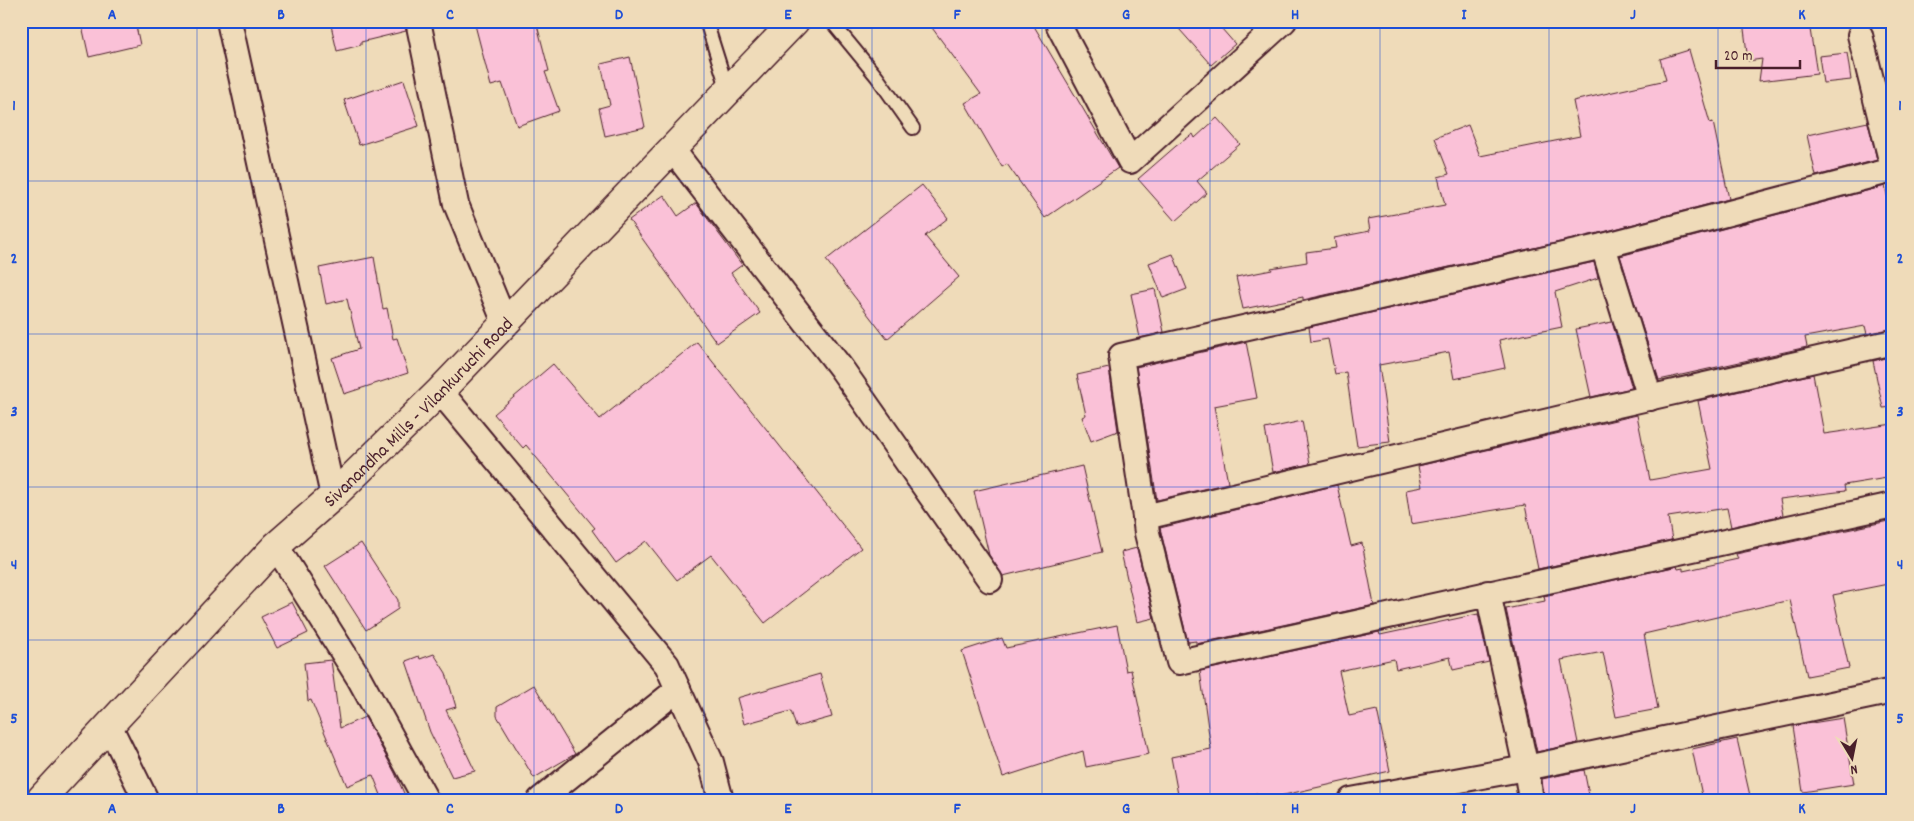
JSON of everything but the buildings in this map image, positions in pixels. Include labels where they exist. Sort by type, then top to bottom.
[{"type":"main road","name":"Sivanandha Mills - Vilankuruchi Road","points":[[40,800],[276,546],[333,496],[440,391],[795,21]]},
{"type":"street","points":[[229,21],[333,496]]},
{"type":"street","points":[[418,21],[456,204],[505,323]]},
{"type":"street","points":[[1064,21],[1059,26],[1130,161],[1284,21]]},
{"type":"street","points":[[1860,35],[1893,169],[1603,246],[1121,356],[1145,517],[1179,662],[1893,505]]},
{"type":"street","points":[[672,149],[841,368],[990,580]]},
{"type":"street","points":[[1603,246],[1650,398]]},
{"type":"street","points":[[1145,517],[1893,342]]},
{"type":"street","points":[[440,391],[667,666],[711,762],[720,800]]},
{"type":"street","points":[[276,546],[359,678],[426,800]]},
{"type":"street","points":[[1488,593],[1526,768],[1531,800]]},
{"type":"street","points":[[540,800],[678,689]]},
{"type":"street","points":[[1351,800],[1526,768],[1893,691]]},
{"type":"street","points":[[109,726],[146,800]]},
{"type":"lane","points":[[706,21],[728,91]]},
{"type":"lane","points":[[832,21],[877,77],[913,128]]}]
